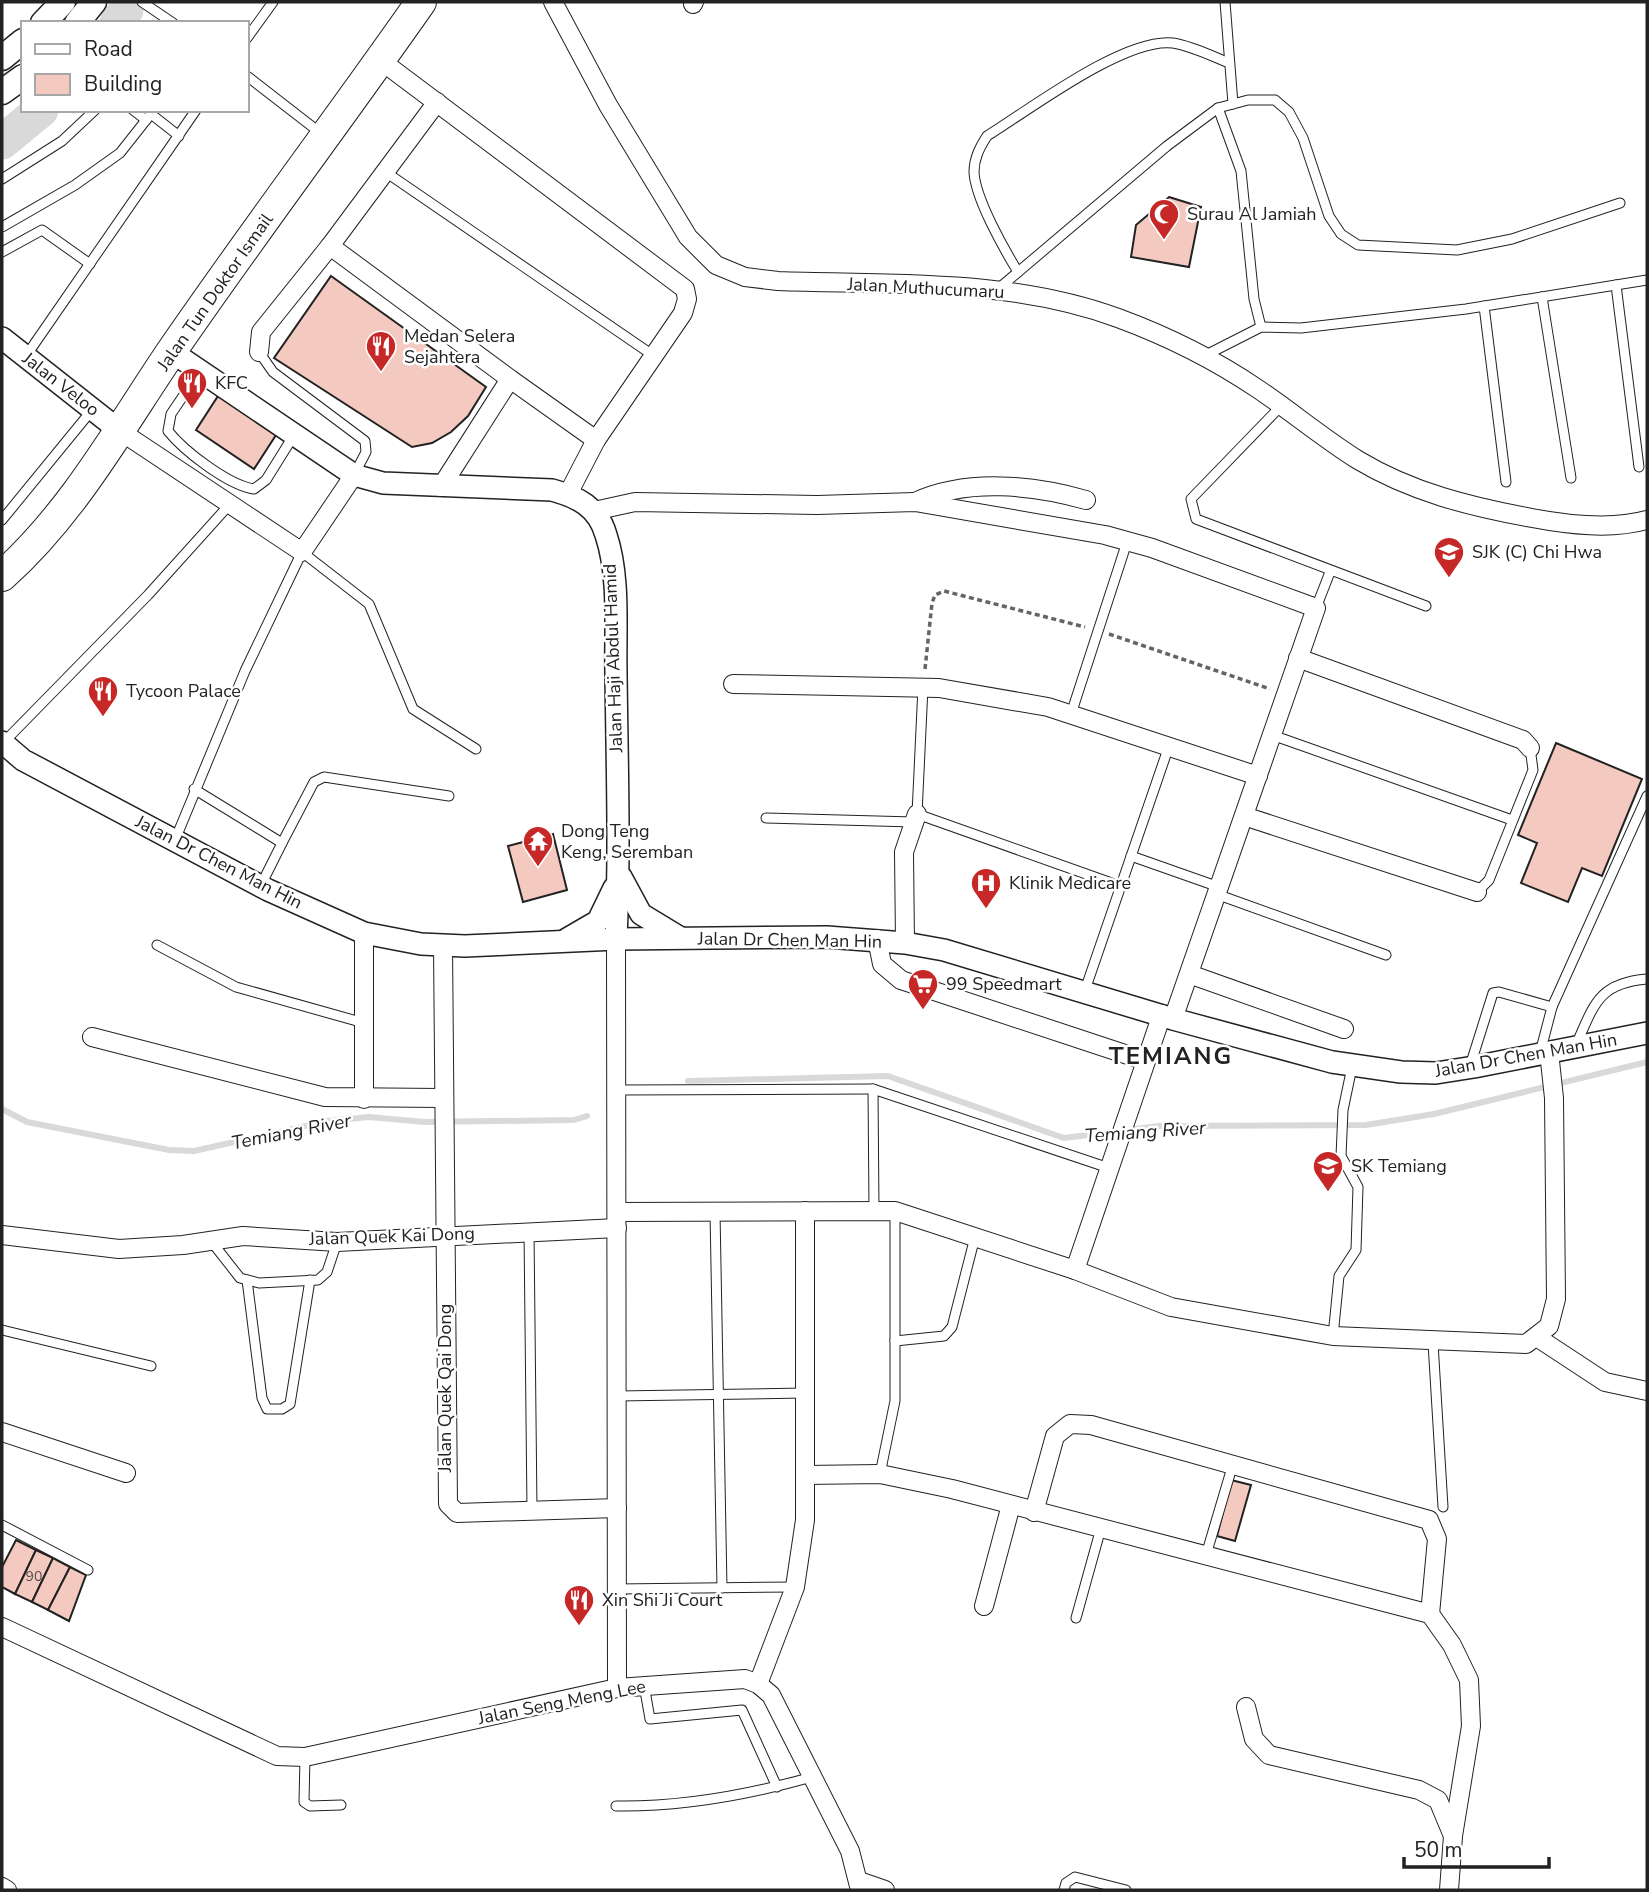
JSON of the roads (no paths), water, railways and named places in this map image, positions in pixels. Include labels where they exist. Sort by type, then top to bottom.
[{"type":"highway","name":"Jalan Tun Doktor Ismail","points":[[6,565],[79,489],[172,352],[421,2]]},
{"type":"main road","points":[[45,21],[63,2]]},
{"type":"main road","points":[[78,21],[94,2]]},
{"type":"main road","points":[[2,58],[21,43]]},
{"type":"main road","points":[[2,92],[21,78]]},
{"type":"street","name":"Jalan Muthucumaru","points":[[553,2],[608,105],[688,237],[716,265],[745,277],[778,281],[998,289],[1060,301],[1116,317],[1204,356],[1359,460],[1414,487],[1474,508],[1567,524],[1632,524],[1647,520]]},
{"type":"street","points":[[380,60],[685,289],[687,299],[683,313],[656,357],[596,440],[568,494]]},
{"type":"street","points":[[259,352],[261,332],[387,173],[437,102]]},
{"type":"street","points":[[330,246],[596,440]]},
{"type":"street","name":"Jalan Veloo","points":[[10,348],[120,431]]},
{"type":"street","points":[[172,352],[354,475],[383,484],[552,491],[576,496],[594,511],[635,502],[817,505],[915,502],[1105,535],[1316,608],[1189,974],[1146,1061],[1075,1270]]},
{"type":"street","points":[[441,487],[510,379]]},
{"type":"street","points":[[120,431],[302,552],[354,475]]},
{"type":"street","points":[[915,502],[936,492],[981,488],[1047,489],[1086,500]]},
{"type":"street","name":"Jalan Haji Abdul Hamid","points":[[594,511],[606,534],[614,602],[619,873],[617,939]]},
{"type":"street","points":[[1298,658],[1523,740],[1530,748]]},
{"type":"street","points":[[733,684],[923,687],[1048,708],[1258,776]]},
{"type":"street","name":"Jalan Dr Chen Man Hin","points":[[2,743],[23,760],[260,886],[364,933],[443,945],[681,938],[877,939],[944,950],[1167,1017],[1352,1067],[1413,1073],[1546,1059],[1575,1047],[1647,1034]]},
{"type":"street","points":[[1244,816],[1477,892]]},
{"type":"street","points":[[905,943],[904,852],[916,818]]},
{"type":"street","points":[[619,873],[641,914],[681,938]]},
{"type":"street","points":[[560,942],[598,921],[606,910],[619,873]]},
{"type":"street","points":[[364,933],[364,1099]]},
{"type":"street","points":[[617,939],[617,1688]]},
{"type":"street","points":[[877,939],[883,964],[901,980],[1146,1061]]},
{"type":"street","name":"Jalan Quek Qai Dong","points":[[443,945],[448,1504],[457,1513],[617,1508]]},
{"type":"street","points":[[1189,974],[1344,1029]]},
{"type":"street","points":[[92,1037],[325,1097],[443,1104]]},
{"type":"street","points":[[1546,1059],[1554,1098],[1556,1299],[1549,1326],[1538,1338],[1605,1382],[1647,1391]]},
{"type":"street","points":[[804,1211],[805,1520],[795,1587],[758,1684],[771,1695],[850,1851],[859,1886],[885,1890]]},
{"type":"street","name":"Jalan Quek Kai Dong","points":[[2,1235],[119,1249],[243,1236],[337,1242],[529,1231],[715,1212],[895,1211],[1075,1270],[1171,1307],[1333,1336],[1433,1343],[1526,1344],[1538,1338]]},
{"type":"street","points":[[1034,1512],[1055,1436],[1070,1423],[1091,1425],[1429,1520],[1436,1529],[1437,1539],[1430,1614],[1452,1646],[1469,1680],[1471,1726],[1453,1836],[1449,1890]]},
{"type":"street","points":[[2,1432],[126,1473]]},
{"type":"street","points":[[805,1475],[880,1474],[1012,1504],[1034,1512],[1430,1614]]},
{"type":"street","points":[[984,1606],[1012,1504]]},
{"type":"street","name":"Jalan Seng Meng Lee","points":[[2,1627],[277,1756],[305,1757],[617,1688],[745,1679],[758,1684]]},
{"type":"street","points":[[1246,1707],[1254,1739],[1269,1755],[1419,1790],[1438,1800],[1453,1836]]},
{"type":"street","points":[[2,1887],[8,1890]]},
{"type":"lane","points":[[142,2],[166,21]]},
{"type":"lane","points":[[248,37],[273,2]]},
{"type":"lane","points":[[1224,2],[1233,104]]},
{"type":"lane","points":[[1018,272],[994,229],[974,173],[976,154],[987,136],[1103,63],[1154,45],[1179,45],[1230,63]]},
{"type":"lane","points":[[248,77],[326,137]]},
{"type":"lane","points":[[998,289],[1167,146],[1217,108],[1248,100],[1275,100],[1289,112],[1303,138],[1329,216],[1341,234],[1358,245],[1457,250],[1512,239],[1620,203]]},
{"type":"lane","points":[[1217,108],[1241,171],[1254,299],[1261,327]]},
{"type":"lane","points":[[2,179],[62,141],[93,112]]},
{"type":"lane","points":[[10,348],[90,264],[195,112]]},
{"type":"lane","points":[[2,228],[75,186],[120,153],[150,115],[179,136]]},
{"type":"lane","points":[[387,173],[656,357]]},
{"type":"lane","points":[[2,252],[42,230],[90,264]]},
{"type":"lane","points":[[1204,356],[1261,327],[1301,328],[1484,306],[1647,280]]},
{"type":"lane","points":[[1616,285],[1639,467]]},
{"type":"lane","points":[[1542,297],[1571,478]]},
{"type":"lane","points":[[1484,306],[1506,482]]},
{"type":"lane","points":[[259,352],[272,372],[365,441],[366,452],[354,475]]},
{"type":"lane","points":[[200,371],[171,414],[168,431],[177,442],[239,486],[254,489],[266,480],[294,435]]},
{"type":"lane","points":[[1281,407],[1191,499],[1196,519],[1330,572],[1426,606]]},
{"type":"lane","points":[[2,520],[93,410]]},
{"type":"lane","points":[[2,743],[148,595],[230,504]]},
{"type":"lane","points":[[1071,714],[1127,542]]},
{"type":"lane","points":[[175,839],[245,671],[302,552],[369,604],[413,709],[476,749]]},
{"type":"lane","points":[[1316,608],[1330,572]]},
{"type":"lane","points":[[916,818],[923,687]]},
{"type":"lane","points":[[1272,735],[1512,820]]},
{"type":"lane","points":[[1084,990],[1169,746]]},
{"type":"lane","points":[[1477,892],[1489,880],[1532,769],[1530,748]]},
{"type":"lane","points":[[260,886],[314,782],[324,777],[449,796]]},
{"type":"lane","points":[[194,789],[282,843]]},
{"type":"lane","points":[[1546,1059],[1552,1007],[1647,796]]},
{"type":"lane","points":[[766,818],[916,818],[1121,886]]},
{"type":"lane","points":[[1131,856],[1386,955]]},
{"type":"lane","points":[[157,945],[236,987],[364,1023]]},
{"type":"lane","points":[[1575,1047],[1598,996],[1625,981],[1647,979]]},
{"type":"lane","points":[[1469,1068],[1493,993],[1499,992],[1552,1007]]},
{"type":"lane","points":[[1333,1336],[1339,1276],[1356,1250],[1358,1187],[1341,1156],[1340,1134],[1352,1067]]},
{"type":"lane","points":[[873,1089],[874,1211]]},
{"type":"lane","points":[[617,1090],[873,1089],[1109,1168]]},
{"type":"lane","points":[[880,1474],[895,1401],[895,1211]]},
{"type":"lane","points":[[715,1212],[722,1588]]},
{"type":"lane","points":[[529,1231],[532,1510]]},
{"type":"lane","points":[[895,1341],[944,1336],[952,1327],[975,1237]]},
{"type":"lane","points":[[211,1241],[240,1278],[259,1283],[318,1280],[327,1272],[337,1242]]},
{"type":"lane","points":[[247,1280],[262,1398],[267,1409],[275,1410],[290,1404],[310,1280]]},
{"type":"lane","points":[[2,1330],[150,1366]]},
{"type":"lane","points":[[1433,1343],[1443,1507]]},
{"type":"lane","points":[[617,1396],[805,1393]]},
{"type":"lane","points":[[1206,1555],[1233,1464]]},
{"type":"lane","points":[[2,1525],[89,1570]]},
{"type":"lane","points":[[1076,1618],[1101,1528]]},
{"type":"lane","points":[[617,1590],[795,1587]]},
{"type":"lane","points":[[644,1685],[650,1719],[743,1710],[777,1787]]},
{"type":"lane","points":[[305,1757],[304,1802],[310,1806],[341,1805]]},
{"type":"lane","points":[[615,1806],[669,1807],[777,1787],[812,1777]]},
{"type":"lane","points":[[1064,1890],[1066,1882],[1075,1877],[1126,1890]]},
{"type":"waterway","name":"Temiang River","points":[[118,21],[126,10]]},
{"type":"waterway","name":"Temiang River","points":[[2,142],[39,112]]},
{"type":"waterway","name":"Temiang River","points":[[688,1081],[888,1076],[1064,1138],[1159,1126],[1366,1125],[1434,1114],[1647,1062]]},
{"type":"waterway","name":"Temiang River","points":[[2,1109],[27,1122],[169,1150],[194,1151],[328,1121],[369,1117],[425,1122],[574,1120],[587,1116]]},
{"type":"place","name":"Surau Al Jamiah","points":[[1164,241]]},
{"type":"place","name":"Medan Selera Sejahtera","points":[[381,373]]},
{"type":"place","name":"KFC","points":[[192,410]]},
{"type":"place","name":"SJK (C) Chi Hwa","points":[[1449,579]]},
{"type":"place","name":"Tycoon Palace","points":[[103,718]]},
{"type":"place","name":"Dong Teng Keng, Seremban","points":[[538,868]]},
{"type":"place","name":"Klinik Medicare","points":[[986,910]]},
{"type":"place","name":"99 Speedmart","points":[[923,1011]]},
{"type":"place","name":"SK Temiang","points":[[1328,1193]]},
{"type":"place","name":"Xin Shi Ji Court","points":[[579,1627]]},
{"type":"district","name":"TEMIANG","points":[[1171,1056]]}]
